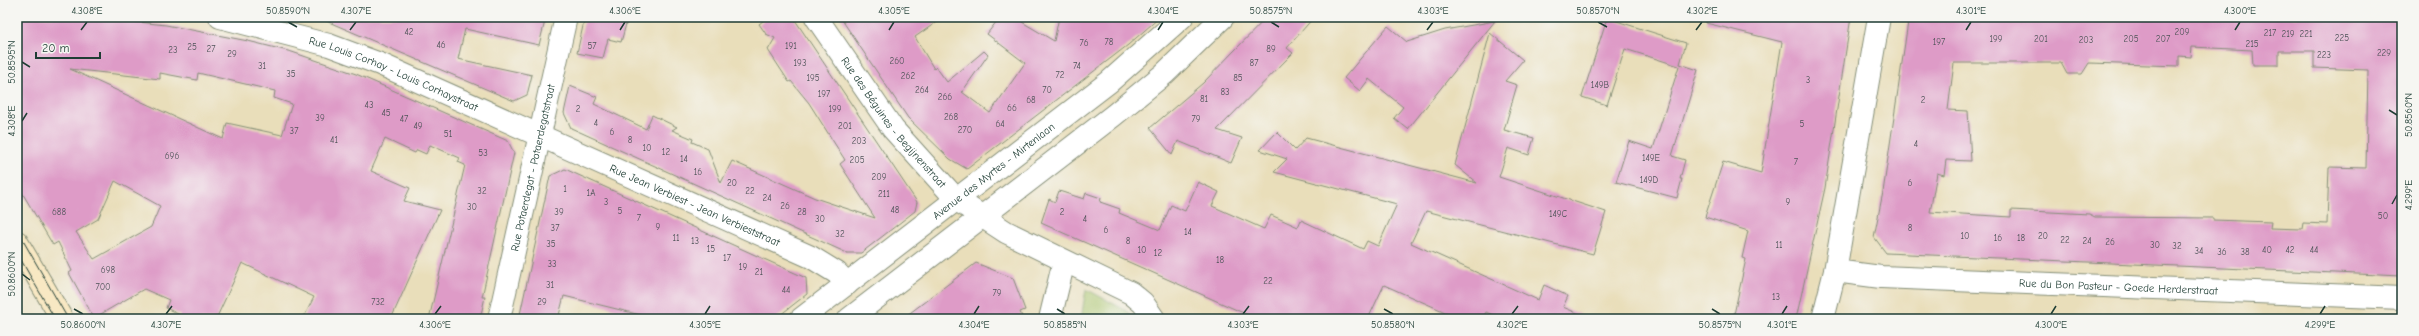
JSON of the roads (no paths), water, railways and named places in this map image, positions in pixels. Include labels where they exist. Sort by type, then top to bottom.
[{"type":"main road","points":[[17,242],[62,319]]},
{"type":"street","name":"Rue Louis Corhay - Louis Corhaystraat","points":[[220,17],[307,39],[354,54],[539,134]]},
{"type":"street","name":"Rue Potaerdegat - Potaerdegatstraat","points":[[499,319],[566,17]]},
{"type":"street","name":"Rue des Béguines - Begijnenstraat","points":[[816,17],[893,129],[957,200],[1006,232],[1131,293],[1143,303],[1154,319]]},
{"type":"street","name":"Avenue des Myrtes - Mirtenlaan","points":[[801,319],[1109,82],[1182,17]]},
{"type":"street","points":[[849,319],[1125,106],[1187,52],[1223,17]]},
{"type":"street","points":[[1823,319],[1835,271],[1879,17]]},
{"type":"street","name":"Rue Jean Verbiest - Jean Verbieststraat","points":[[539,134],[811,257],[837,273],[847,284]]},
{"type":"street","points":[[1050,319],[1064,260]]},
{"type":"street","name":"Rue du Bon Pasteur - Goede Herderstraat","points":[[1835,271],[1882,277],[2402,298]]},
{"type":"tram line","points":[[17,230],[68,319]]},
{"type":"tram line","points":[[17,253],[55,319]]}]
